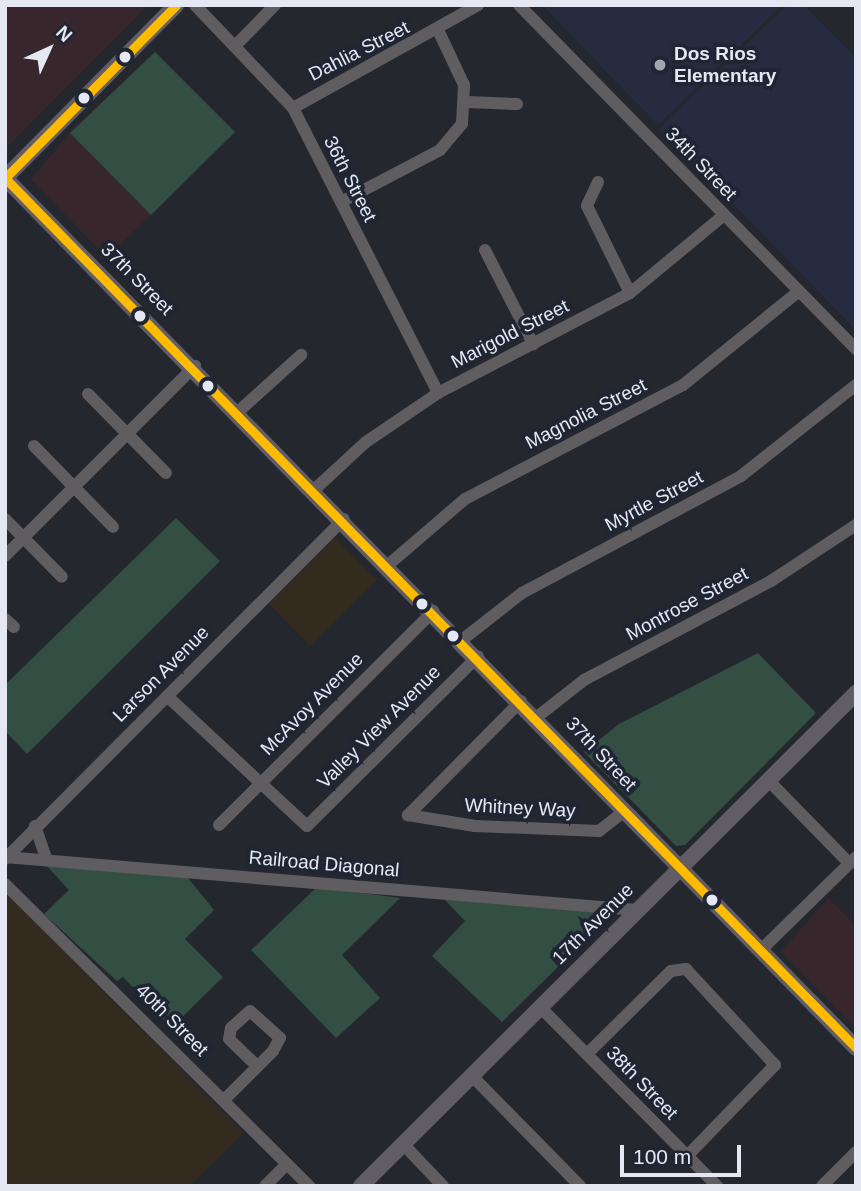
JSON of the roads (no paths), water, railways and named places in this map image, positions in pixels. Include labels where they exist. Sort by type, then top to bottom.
[{"type":"main road","points":[[5,178],[176,5]]},
{"type":"main road","name":"37th Street","points":[[5,178],[195,366],[856,1048]]},
{"type":"main road","name":"17th Avenue","points":[[361,1186],[856,693]]},
{"type":"street","name":"36th Street","points":[[195,5],[236,44],[293,108],[438,393]]},
{"type":"street","points":[[236,44],[275,5]]},
{"type":"street","name":"Dahlia Street","points":[[293,108],[439,32],[478,5]]},
{"type":"street","name":"34th Street","points":[[519,5],[856,349]]},
{"type":"street","points":[[341,202],[440,150],[461,124],[467,102],[439,32]]},
{"type":"street","points":[[467,102],[517,104]]},
{"type":"street","points":[[598,182],[587,206],[630,293]]},
{"type":"street","name":"Marigold Street","points":[[315,489],[388,425],[438,393],[630,293],[724,215]]},
{"type":"street","points":[[485,250],[533,344]]},
{"type":"street","name":"Magnolia Street","points":[[388,565],[465,499],[683,385],[799,291]]},
{"type":"street","points":[[239,411],[300,355]]},
{"type":"street","points":[[5,556],[195,366]]},
{"type":"street","name":"Myrtle Street","points":[[462,640],[522,593],[741,476],[856,385]]},
{"type":"street","points":[[88,394],[166,473]]},
{"type":"street","points":[[34,446],[113,527]]},
{"type":"street","points":[[5,519],[62,577]]},
{"type":"street","name":"Larson Avenue","points":[[6,858],[35,825],[344,519]]},
{"type":"street","name":"Montrose Street","points":[[537,717],[583,680],[771,581],[856,525]]},
{"type":"street","name":"McAvoy Avenue","points":[[219,825],[434,611]]},
{"type":"street","name":"Valley View Avenue","points":[[259,784],[307,827],[478,656]]},
{"type":"street","points":[[167,696],[259,784]]},
{"type":"street","name":"Whitney Way","points":[[521,701],[408,815],[475,826],[599,831],[625,810]]},
{"type":"street","points":[[761,950],[854,860],[768,780]]},
{"type":"street","points":[[35,825],[46,858]]},
{"type":"street","name":"Railroad Diagonal","points":[[6,858],[46,858],[637,910]]},
{"type":"street","name":"40th Street","points":[[5,884],[309,1186]]},
{"type":"street","points":[[587,1054],[671,971],[686,969],[775,1065],[687,1156]]},
{"type":"street","name":"38th Street","points":[[540,1007],[717,1186]]},
{"type":"street","points":[[224,1100],[257,1066]]},
{"type":"street","points":[[471,1075],[580,1186]]},
{"type":"street","points":[[403,1144],[443,1186]]},
{"type":"street","points":[[821,1186],[856,1152]]},
{"type":"street","points":[[265,1186],[287,1164]]},
{"type":"place","name":"Dos Rios Elementary","points":[[660,65]]}]
